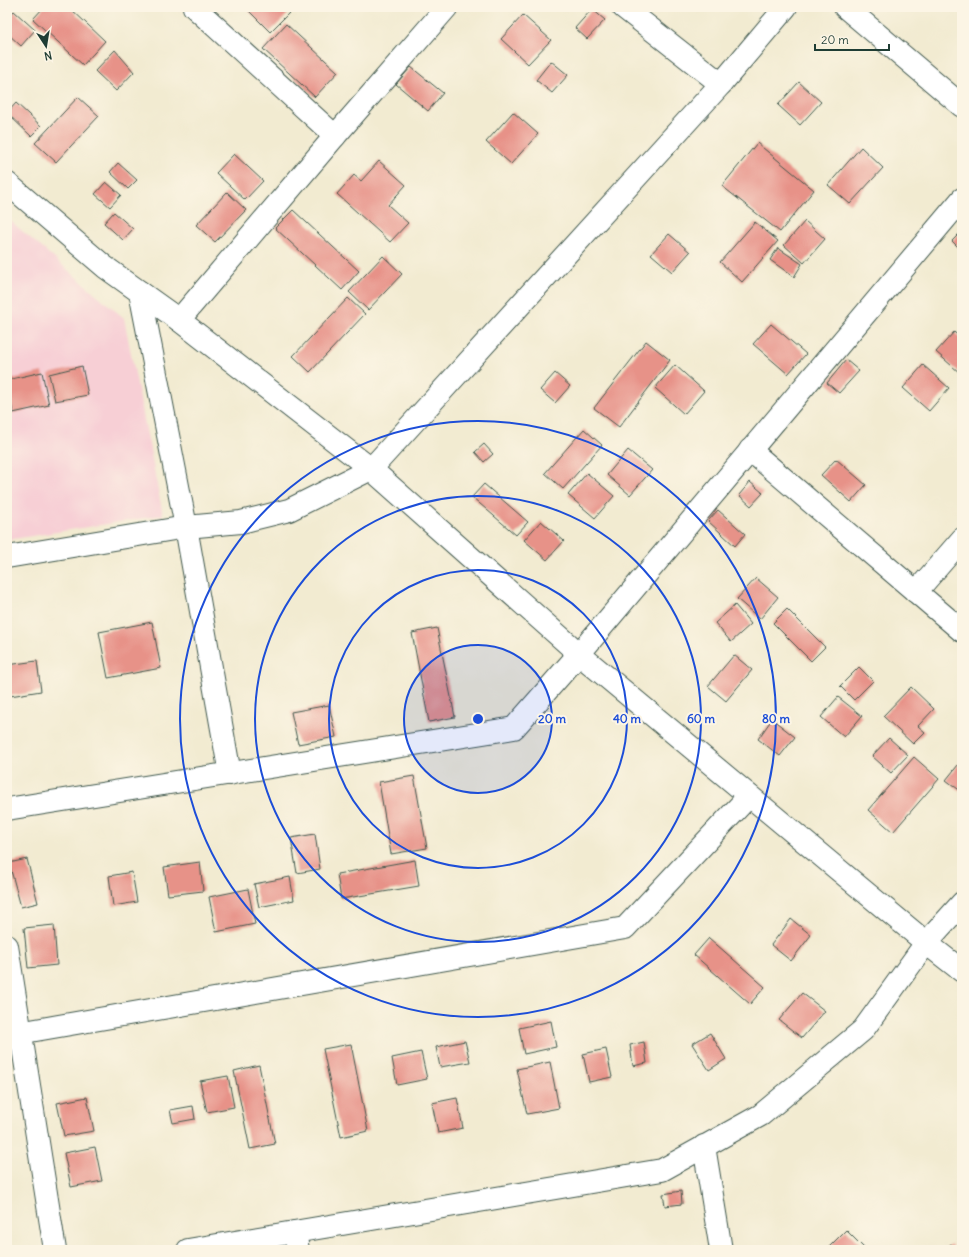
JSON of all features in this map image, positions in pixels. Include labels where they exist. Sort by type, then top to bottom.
[{"type":"street","points":[[194,7],[335,136]]},
{"type":"street","points":[[179,320],[447,7]]},
{"type":"street","points":[[623,7],[721,84]]},
{"type":"street","points":[[7,557],[186,527],[241,522],[288,510],[372,469],[721,84],[786,7]]},
{"type":"street","points":[[845,7],[962,106]]},
{"type":"street","points":[[7,183],[105,267],[179,320],[372,469],[579,654],[962,972]]},
{"type":"street","points":[[7,810],[514,728],[579,654],[962,199]]},
{"type":"street","points":[[140,292],[186,527],[230,774]]},
{"type":"street","points":[[750,450],[962,631]]},
{"type":"street","points":[[916,592],[962,539]]},
{"type":"street","points":[[14,1034],[625,928],[749,796]]},
{"type":"street","points":[[188,1250],[296,1241],[662,1170],[761,1115],[863,1030],[926,943],[962,902]]},
{"type":"street","points":[[7,946],[14,1034],[55,1250]]},
{"type":"street","points":[[704,1146],[721,1250]]},
{"type":"shaded area","points":[[7,218],[124,318],[163,515],[7,540]]},
{"type":"building","points":[[44,7],[69,7],[105,41],[83,65],[33,19]]},
{"type":"building","points":[[245,7],[295,7],[270,32]]},
{"type":"building","points":[[592,9],[605,20],[587,39],[575,28]]},
{"type":"building","points":[[14,11],[35,30],[21,46],[7,33],[7,18]]},
{"type":"building","points":[[523,15],[551,40],[528,64],[501,39]]},
{"type":"building","points":[[286,24],[338,72],[315,97],[263,49]]},
{"type":"building","points":[[115,50],[134,72],[116,91],[95,71]]},
{"type":"building","points":[[551,61],[568,75],[552,93],[536,80]]},
{"type":"building","points":[[411,67],[443,93],[428,111],[396,84]]},
{"type":"building","points":[[799,82],[821,102],[800,125],[778,105]]},
{"type":"building","points":[[78,97],[99,116],[56,162],[35,143]]},
{"type":"building","points":[[16,103],[41,126],[31,136],[7,113]]},
{"type":"building","points":[[513,112],[538,134],[511,164],[486,142]]},
{"type":"building","points":[[757,143],[814,190],[780,232],[722,186]]},
{"type":"building","points":[[861,147],[883,168],[850,204],[828,185]]},
{"type":"building","points":[[234,154],[263,181],[245,200],[216,173]]},
{"type":"building","points":[[379,161],[406,185],[388,205],[408,223],[390,242],[337,194],[354,175],[361,181]]},
{"type":"building","points":[[118,163],[137,180],[128,189],[110,172]]},
{"type":"building","points":[[106,182],[121,195],[110,207],[95,194]]},
{"type":"building","points":[[227,192],[246,210],[215,242],[196,225]]},
{"type":"building","points":[[293,210],[359,271],[342,290],[275,228]]},
{"type":"building","points":[[114,212],[133,229],[123,240],[104,223]]},
{"type":"building","points":[[805,221],[825,239],[804,263],[784,245]]},
{"type":"building","points":[[755,222],[778,241],[742,282],[720,262]]},
{"type":"building","points":[[962,231],[962,251],[952,241]]},
{"type":"building","points":[[669,234],[690,252],[672,272],[651,254]]},
{"type":"building","points":[[778,248],[802,264],[794,277],[770,260]]},
{"type":"building","points":[[383,256],[402,274],[368,310],[349,292]]},
{"type":"building","points":[[348,298],[365,314],[310,372],[293,356]]},
{"type":"building","points":[[771,324],[806,354],[788,374],[753,344]]},
{"type":"building","points":[[954,332],[962,339],[962,371],[960,373],[936,352]]},
{"type":"building","points":[[646,341],[670,360],[619,427],[594,408]]},
{"type":"building","points":[[846,360],[859,371],[839,393],[827,383]]},
{"type":"building","points":[[675,365],[704,391],[684,414],[655,388]]},
{"type":"building","points":[[923,365],[949,388],[929,411],[903,388]]},
{"type":"building","points":[[82,366],[88,395],[55,401],[49,374]]},
{"type":"building","points":[[42,372],[49,405],[13,413],[7,380]]},
{"type":"building","points":[[555,373],[570,386],[555,403],[540,390]]},
{"type":"building","points":[[584,429],[602,445],[563,489],[545,473]]},
{"type":"building","points":[[484,444],[493,454],[484,462],[475,452]]},
{"type":"building","points":[[628,450],[652,470],[630,495],[607,475]]},
{"type":"building","points":[[836,459],[866,485],[851,502],[821,475]]},
{"type":"building","points":[[587,473],[614,496],[595,518],[568,495]]},
{"type":"building","points":[[750,482],[763,493],[751,506],[739,495]]},
{"type":"building","points":[[484,484],[528,522],[516,535],[472,497]]},
{"type":"building","points":[[718,510],[745,534],[735,546],[708,521]]},
{"type":"building","points":[[541,521],[564,541],[547,560],[524,540]]},
{"type":"building","points":[[756,578],[778,597],[760,619],[737,599]]},
{"type":"building","points":[[735,605],[751,624],[731,642],[715,623]]},
{"type":"building","points":[[787,609],[825,647],[811,661],[773,623]]},
{"type":"building","points":[[152,622],[161,668],[108,678],[99,632]]},
{"type":"building","points":[[437,628],[455,717],[429,722],[412,633]]},
{"type":"building","points":[[734,655],[752,670],[726,701],[708,686]]},
{"type":"building","points":[[37,661],[41,691],[10,696],[7,665]]},
{"type":"building","points":[[859,667],[873,681],[854,700],[840,686]]},
{"type":"building","points":[[911,687],[934,709],[918,726],[925,732],[913,744],[883,716]]},
{"type":"building","points":[[838,697],[862,716],[844,737],[821,717]]},
{"type":"building","points":[[329,705],[336,737],[298,744],[291,712]]},
{"type":"building","points":[[772,719],[795,737],[780,756],[758,739]]},
{"type":"building","points":[[889,738],[908,755],[891,773],[872,756]]},
{"type":"building","points":[[914,757],[939,779],[893,832],[868,810]]},
{"type":"building","points":[[962,760],[962,792],[946,780]]},
{"type":"building","points":[[414,776],[427,848],[391,854],[379,782]]},
{"type":"building","points":[[315,834],[320,869],[297,873],[291,838]]},
{"type":"building","points":[[27,859],[38,903],[21,907],[9,863]]},
{"type":"building","points":[[415,860],[419,886],[341,899],[337,874]]},
{"type":"building","points":[[200,862],[203,891],[168,895],[164,867]]},
{"type":"building","points":[[132,872],[137,902],[113,906],[109,876]]},
{"type":"building","points":[[290,877],[294,900],[259,907],[254,884]]},
{"type":"building","points":[[248,889],[255,924],[216,932],[209,897]]},
{"type":"building","points":[[791,919],[811,935],[791,961],[771,945]]},
{"type":"building","points":[[54,925],[57,965],[28,968],[24,928]]},
{"type":"building","points":[[709,938],[765,987],[750,1004],[694,955]]},
{"type":"building","points":[[802,993],[825,1011],[802,1038],[779,1020]]},
{"type":"building","points":[[551,1021],[556,1047],[524,1054],[519,1028]]},
{"type":"building","points":[[710,1033],[726,1059],[709,1070],[692,1044]]},
{"type":"building","points":[[465,1041],[470,1062],[440,1067],[436,1047]]},
{"type":"building","points":[[644,1042],[647,1063],[633,1066],[630,1045]]},
{"type":"building","points":[[351,1044],[368,1131],[341,1137],[323,1049]]},
{"type":"building","points":[[606,1049],[612,1077],[589,1082],[583,1054]]},
{"type":"building","points":[[421,1052],[427,1079],[397,1085],[392,1058]]},
{"type":"building","points":[[550,1062],[559,1108],[527,1114],[517,1069]]},
{"type":"building","points":[[259,1065],[275,1144],[250,1149],[234,1071]]},
{"type":"building","points":[[228,1076],[234,1107],[207,1112],[200,1081]]},
{"type":"building","points":[[87,1097],[94,1131],[64,1136],[57,1103]]},
{"type":"building","points":[[457,1098],[463,1128],[438,1133],[432,1103]]},
{"type":"building","points":[[193,1106],[195,1119],[173,1123],[170,1110]]},
{"type":"building","points":[[95,1147],[102,1181],[71,1187],[64,1153]]},
{"type":"building","points":[[681,1191],[682,1204],[665,1206],[663,1194]]},
{"type":"building","points":[[846,1230],[866,1250],[830,1250],[828,1248]]},
{"type":"building","points":[[951,1244],[955,1250],[944,1250]]}]
